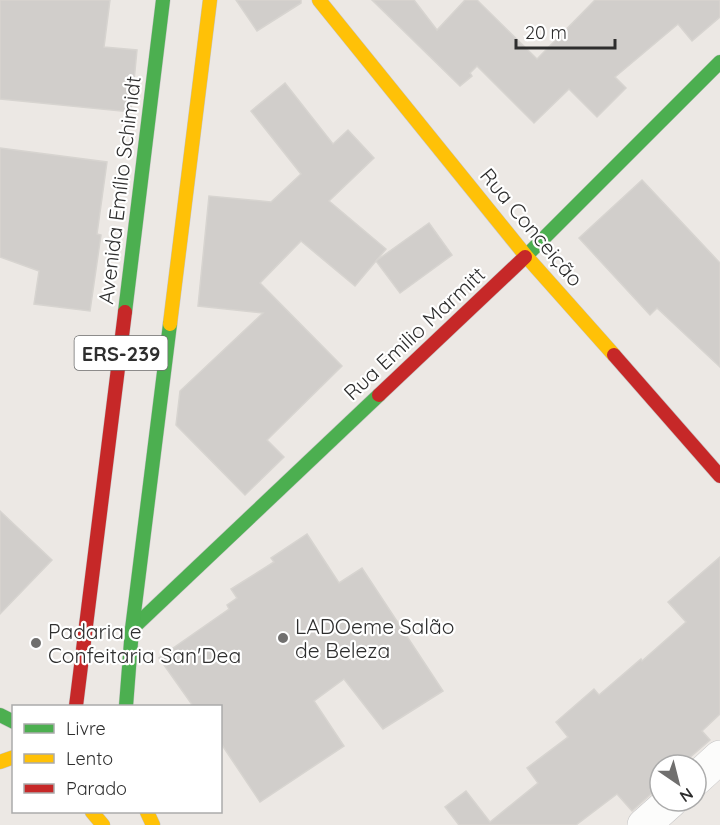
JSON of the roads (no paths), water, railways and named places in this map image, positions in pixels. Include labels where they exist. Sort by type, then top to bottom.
[{"type":"main road","name":"Avenida Emílio Schimidt","points":[[76,705],[124,368],[163,0]]},
{"type":"main road","name":"ERS-239","points":[[126,705],[158,371],[210,0]]},
{"type":"main road","name":"Rua Conceição","points":[[319,0],[526,256],[720,476]]},
{"type":"main road","name":"Rua Emilio Marmitt","points":[[132,629],[526,256],[720,62]]},
{"type":"main road","points":[[93,813],[103,825]]},
{"type":"street","points":[[708,768],[720,758]]},
{"type":"street","points":[[644,825],[658,813]]},
{"type":"place","name":"LADOeme Salão de Beleza","points":[[283,638]]},
{"type":"place","name":"Padaria e Confeitaria San'Dea","points":[[36,643]]}]
